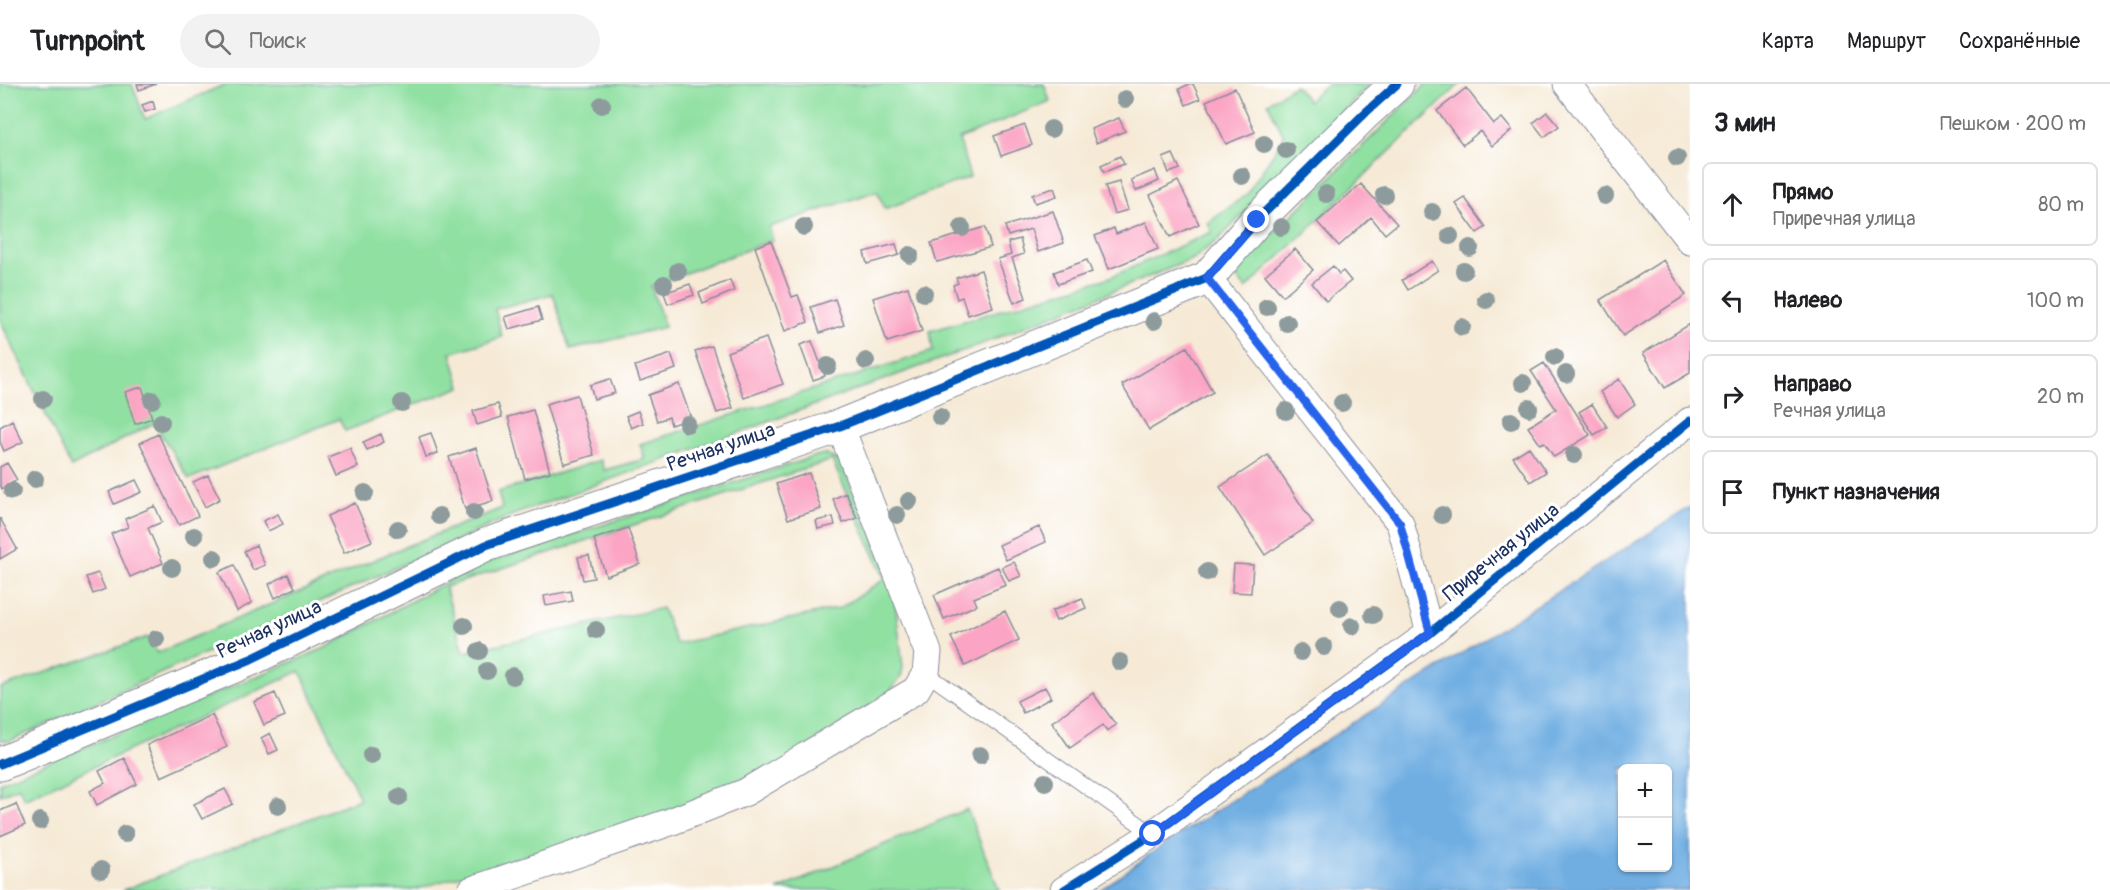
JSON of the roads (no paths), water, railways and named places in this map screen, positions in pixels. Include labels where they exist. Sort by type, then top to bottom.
[{"type":"street","name":"Речная улица","points":[[0,764],[251,659],[486,546],[840,426],[1207,278],[1257,220],[1397,84]]},
{"type":"street","points":[[1567,84],[1690,242]]},
{"type":"street","points":[[1207,278],[1400,523],[1430,633]]},
{"type":"street","name":"Приречная улица","points":[[1064,890],[1153,834],[1430,633],[1690,421]]},
{"type":"street","points":[[472,890],[670,822],[746,792],[915,690],[926,673],[928,652],[840,426]]},
{"type":"lane","points":[[926,673],[1153,834]]},
{"type":"water","points":[[1690,507],[1690,890],[1100,890],[1164,844]]}]
